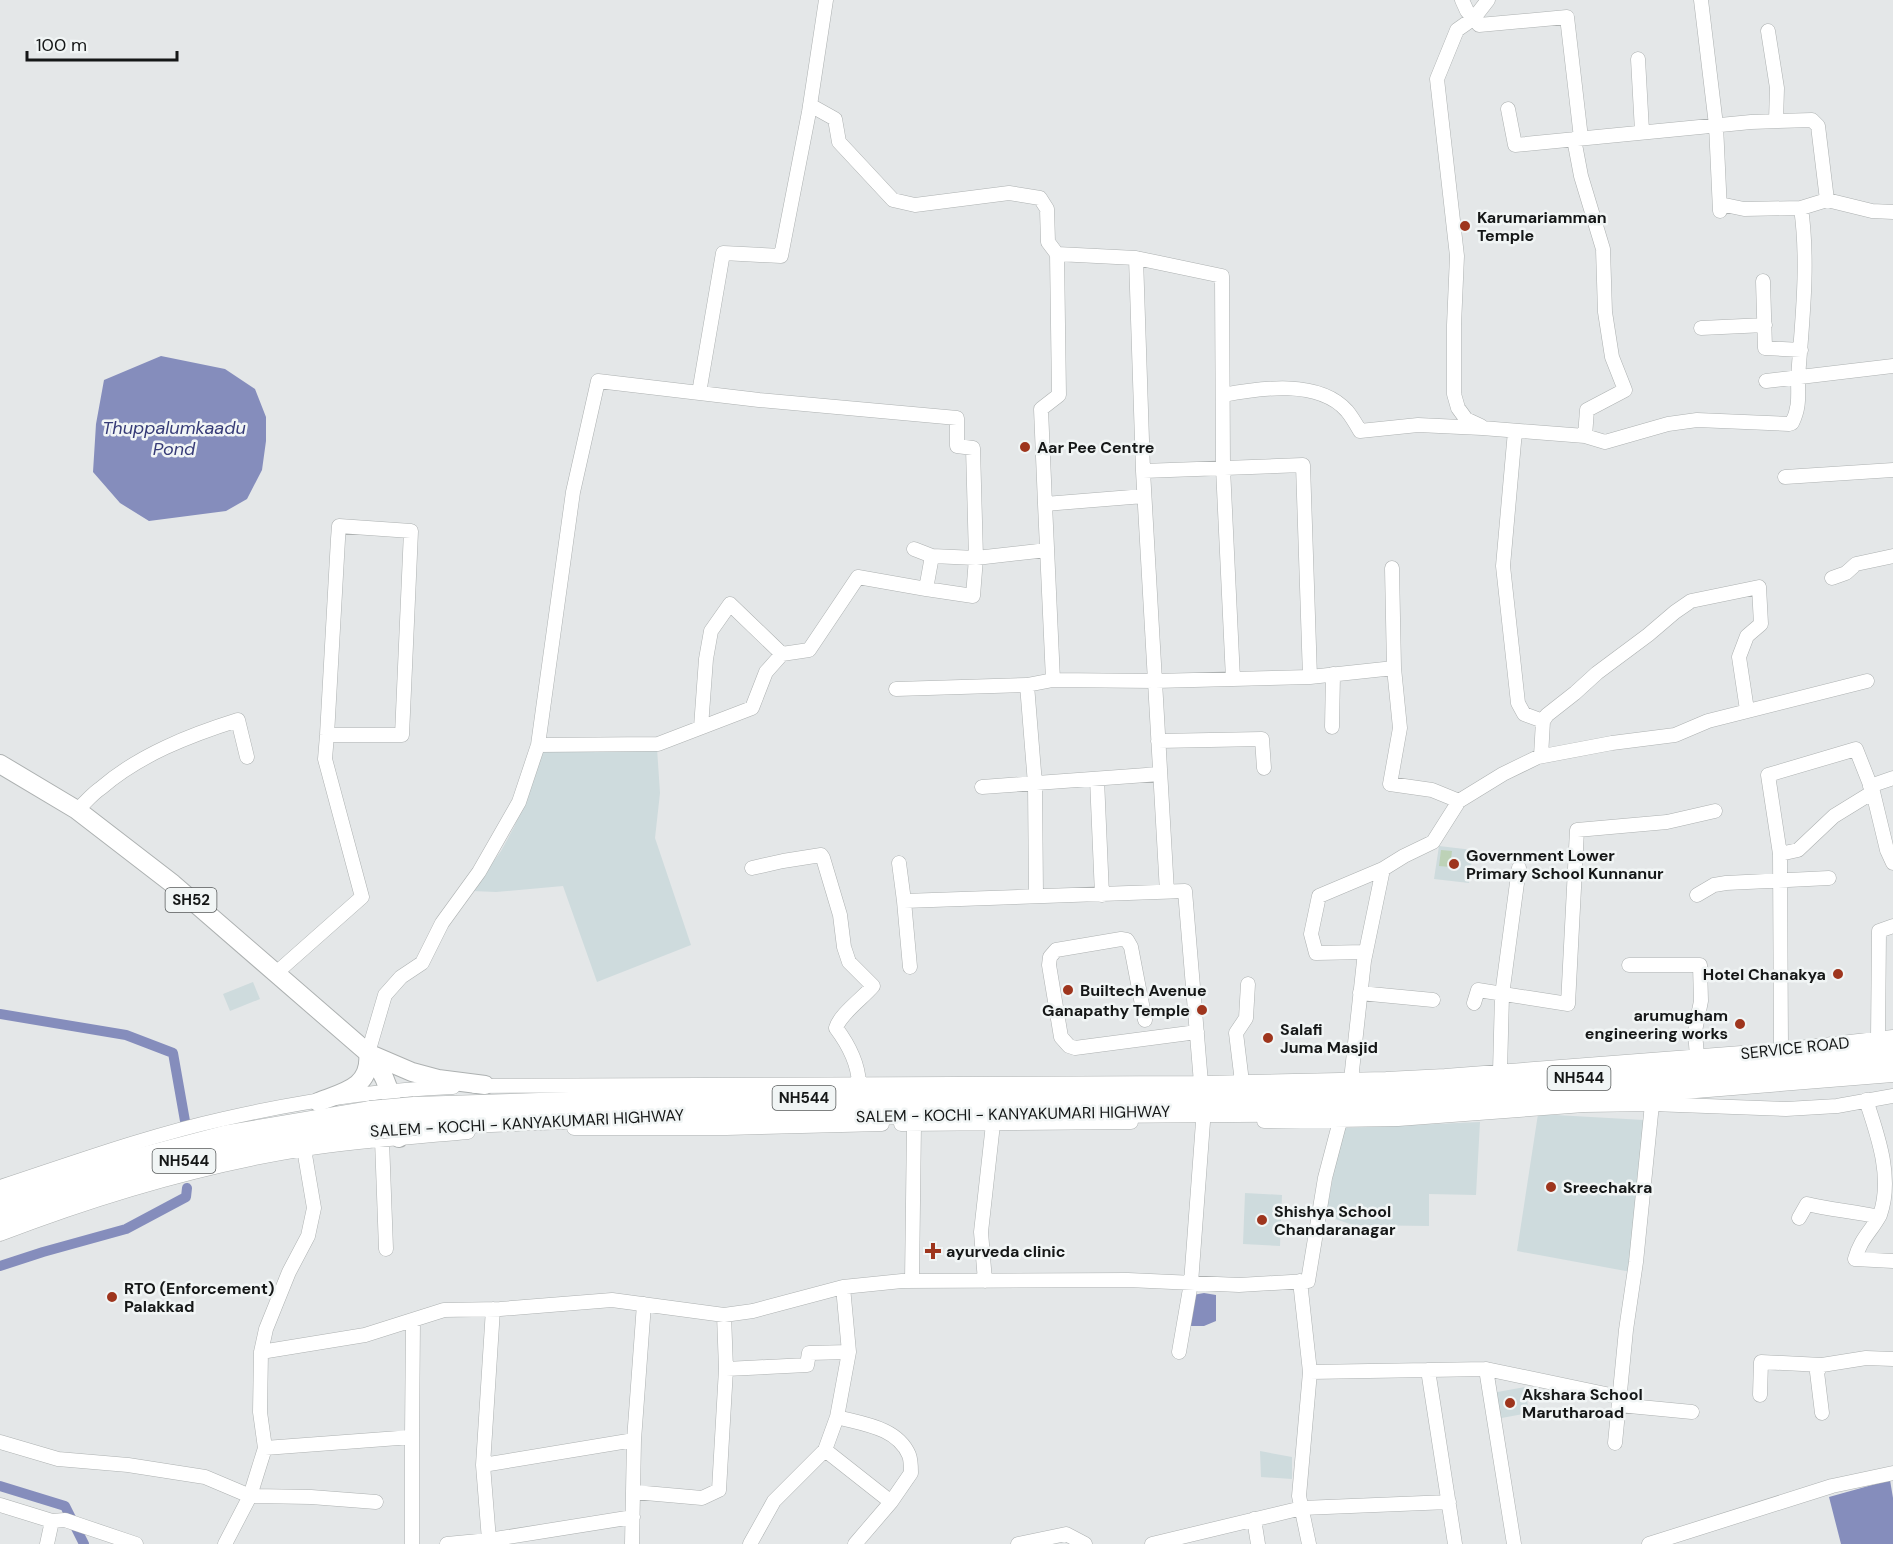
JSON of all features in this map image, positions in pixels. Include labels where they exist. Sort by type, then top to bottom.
[{"type":"highway","name":"SALEM - KOCHI - KANYAKUMARI HIGHWAY","points":[[0,1220],[117,1179],[189,1159],[244,1148],[381,1130],[416,1116],[631,1100],[1362,1094],[1552,1079],[1669,1073],[1893,1052]]},
{"type":"highway","name":"SALEM - KOCHI - KANYAKUMARI HIGHWAY","points":[[416,1116],[1376,1111],[1593,1092],[1671,1090],[1893,1072]]},
{"type":"highway","name":"SALEM - KOCHI - KANYAKUMARI HIGHWAY","points":[[0,1201],[91,1172],[228,1135],[381,1130]]},
{"type":"main road","name":"SH52","points":[[0,764],[77,810],[173,884],[368,1053]]},
{"type":"main road","points":[[368,1053],[412,1072],[438,1079],[485,1085]]},
{"type":"main road","points":[[368,1053],[386,1078],[390,1092],[381,1130]]},
{"type":"main road","points":[[318,1102],[345,1092],[362,1080],[368,1072],[368,1053]]},
{"type":"street","points":[[699,393],[723,253],[781,256],[810,105],[826,0]]},
{"type":"street","points":[[1462,0],[1479,25],[1567,17],[1581,176],[1603,249],[1605,312],[1612,357],[1624,390],[1587,410],[1585,436]]},
{"type":"street","points":[[1485,428],[1466,419],[1458,408],[1454,394],[1457,256],[1437,79],[1457,30],[1474,18],[1488,0]]},
{"type":"street","points":[[1701,0],[1716,125],[1720,208],[1800,208],[1827,200],[1872,211],[1893,212]]},
{"type":"street","points":[[1768,31],[1777,88],[1776,121]]},
{"type":"street","points":[[1638,59],[1642,131]]},
{"type":"street","points":[[810,105],[835,119],[839,142],[893,200],[915,205],[1009,193],[1040,198],[1047,209],[1048,242],[1057,254],[1059,395],[1041,410],[1053,680]]},
{"type":"street","points":[[1508,109],[1515,146],[1642,131],[1812,120],[1818,126],[1827,200]]},
{"type":"street","points":[[1223,395],[1291,387],[1320,394],[1329,397],[1347,410],[1360,431],[1418,425],[1485,428],[1585,436],[1605,442],[1668,424],[1697,420],[1789,424],[1792,423],[1798,410],[1804,229],[1800,208]]},
{"type":"street","points":[[1057,254],[1136,258],[1222,276],[1223,468],[1233,679]]},
{"type":"street","points":[[1136,258],[1144,496],[1167,892]]},
{"type":"street","points":[[1763,281],[1765,348],[1801,350]]},
{"type":"street","points":[[1701,328],[1765,326]]},
{"type":"street","points":[[1766,381],[1893,366]]},
{"type":"street","points":[[368,1053],[385,995],[401,976],[422,963],[441,923],[479,872],[519,802],[538,745],[573,492],[598,381],[957,418],[957,446],[973,448],[976,558],[973,596],[858,577],[809,650],[782,654],[766,672],[752,708],[658,744],[538,745]]},
{"type":"street","points":[[1515,431],[1503,566],[1518,703],[1524,714],[1543,721]]},
{"type":"street","points":[[1143,471],[1304,465],[1310,676]]},
{"type":"street","points":[[1785,477],[1893,470]]},
{"type":"street","points":[[1045,504],[1144,496]]},
{"type":"street","points":[[275,974],[362,897],[325,759],[339,526],[411,531],[402,735],[327,735]]},
{"type":"street","points":[[914,549],[932,556],[976,558],[1047,550]]},
{"type":"street","points":[[926,589],[932,556]]},
{"type":"street","points":[[1832,578],[1846,573],[1856,564],[1893,556]]},
{"type":"street","points":[[1392,568],[1394,668],[1400,728],[1390,784],[1432,790],[1459,801]]},
{"type":"street","points":[[1541,756],[1543,721],[1547,715],[1597,673],[1691,601],[1759,587],[1761,624],[1747,636],[1739,657],[1747,710]]},
{"type":"street","points":[[701,727],[706,659],[711,631],[730,604],[782,654]]},
{"type":"street","points":[[896,688],[1027,685],[1053,680],[1155,681],[1310,676],[1394,668]]},
{"type":"street","points":[[1332,727],[1333,674]]},
{"type":"street","points":[[1365,952],[1317,953],[1311,933],[1319,896],[1383,869],[1433,842],[1459,801],[1503,774],[1541,756],[1612,743],[1675,735],[1708,721],[1747,710],[1867,681]]},
{"type":"street","points":[[1027,685],[1035,784],[1036,896]]},
{"type":"street","points":[[77,810],[101,787],[134,765],[200,732],[238,720],[247,757]]},
{"type":"street","points":[[1158,741],[1262,739],[1264,768]]},
{"type":"street","points":[[1781,1050],[1780,854],[1768,775],[1856,749],[1891,854]]},
{"type":"street","points":[[982,787],[1160,774]]},
{"type":"street","points":[[1780,854],[1797,850],[1834,816],[1871,789],[1893,778]]},
{"type":"street","points":[[1097,779],[1102,895]]},
{"type":"street","points":[[1474,1003],[1478,990],[1568,1004],[1577,830],[1667,822],[1715,811]]},
{"type":"street","points":[[752,868],[808,856],[821,855],[823,858],[840,915],[844,947],[849,962],[873,986],[849,1010],[836,1028],[855,1060],[859,1083]]},
{"type":"street","points":[[899,863],[910,967]]},
{"type":"street","points":[[1500,1072],[1502,995],[1519,868]]},
{"type":"street","points":[[1351,1080],[1365,952],[1383,869]]},
{"type":"street","points":[[1697,895],[1720,884],[1829,878]]},
{"type":"street","points":[[904,901],[1185,891],[1201,1083]]},
{"type":"street","points":[[1878,1039],[1879,931],[1893,927]]},
{"type":"street","points":[[1145,1020],[1131,947],[1127,940],[1121,939],[1056,950],[1050,957],[1049,965],[1061,1037],[1069,1046],[1075,1048],[1197,1032]]},
{"type":"street","points":[[1629,965],[1700,965],[1701,1001],[1695,1031],[1697,1057]]},
{"type":"street","points":[[1242,1082],[1236,1033],[1246,1018],[1248,984]]},
{"type":"street","points":[[1360,993],[1433,1000]]},
{"type":"street","name":"SERVICE ROAD","points":[[0,1187],[224,1119],[318,1102],[423,1088],[485,1085],[1201,1083],[1445,1077],[1781,1050],[1893,1037]]},
{"type":"street","points":[[0,1234],[128,1189],[187,1173],[304,1149],[381,1130],[1340,1121],[1584,1105],[1652,1104],[1785,1109],[1837,1106],[1893,1096]]},
{"type":"street","points":[[1866,1100],[1887,1167],[1889,1183],[1886,1200],[1878,1217],[1859,1243],[1855,1259],[1893,1261]]},
{"type":"street","points":[[1615,1443],[1652,1104]]},
{"type":"street","points":[[1312,1121],[1334,1142]]},
{"type":"street","points":[[261,1352],[365,1335],[444,1310],[493,1309],[612,1300],[724,1315],[753,1311],[843,1287],[912,1281],[1128,1280],[1239,1285],[1308,1281],[1325,1178],[1340,1121]]},
{"type":"street","points":[[1179,1352],[1191,1283],[1203,1122]]},
{"type":"street","points":[[912,1281],[914,1124]]},
{"type":"street","points":[[986,1281],[981,1232],[993,1124]]},
{"type":"street","points":[[381,1130],[386,1249]]},
{"type":"street","points":[[225,1544],[250,1496],[265,1448],[260,1412],[261,1352],[266,1329],[288,1272],[309,1236],[314,1208],[304,1149]]},
{"type":"street","points":[[1799,1218],[1807,1204],[1878,1217]]},
{"type":"street","points":[[1300,1281],[1310,1372],[1299,1496],[1309,1544]]},
{"type":"street","points":[[750,1544],[774,1501],[825,1450],[837,1417],[849,1352],[843,1287]]},
{"type":"street","points":[[632,1544],[634,1440],[644,1304]]},
{"type":"street","points":[[489,1540],[483,1465],[493,1309]]},
{"type":"street","points":[[634,1492],[702,1498],[720,1490],[726,1369],[724,1315]]},
{"type":"street","points":[[412,1544],[413,1320]]},
{"type":"street","points":[[726,1369],[807,1365],[809,1353],[849,1352]]},
{"type":"street","points":[[1760,1395],[1761,1362],[1822,1365],[1866,1358],[1893,1359]]},
{"type":"street","points":[[1822,1365],[1817,1372],[1822,1413]]},
{"type":"street","points":[[1428,1370],[1455,1544]]},
{"type":"street","points":[[1486,1370],[1514,1544]]},
{"type":"street","points":[[1310,1372],[1486,1370],[1620,1401],[1692,1412]]},
{"type":"street","points":[[837,1417],[884,1429],[901,1444],[909,1455],[911,1473],[891,1502],[855,1544]]},
{"type":"street","points":[[265,1448],[412,1437]]},
{"type":"street","points":[[483,1465],[634,1440]]},
{"type":"street","points":[[0,1442],[58,1460],[128,1465],[205,1477],[250,1496],[311,1497],[376,1503]]},
{"type":"street","points":[[825,1450],[891,1502]]},
{"type":"street","points":[[1660,1543],[1832,1486],[1893,1473]]},
{"type":"street","points":[[1152,1544],[1302,1508],[1449,1502]]},
{"type":"street","points":[[0,1505],[86,1526],[136,1544]]},
{"type":"street","points":[[447,1544],[489,1540],[633,1517]]},
{"type":"street","points":[[1254,1519],[1258,1544]]},
{"type":"street","points":[[47,1544],[59,1520]]},
{"type":"street","points":[[1018,1544],[1066,1534],[1085,1544]]},
{"type":"shaded area","points":[[542,748],[657,748],[660,793],[655,838],[691,945],[597,982],[563,886],[496,892],[472,891],[501,851],[514,827],[535,776]]},
{"type":"shaded area","name":"Government Lower Primary School Kunnanur","points":[[1439,846],[1473,850],[1469,883],[1434,879]]},
{"type":"shaded area","points":[[253,982],[260,999],[230,1011],[223,994]]},
{"type":"shaded area","points":[[1538,1114],[1644,1120],[1631,1272],[1517,1251]]},
{"type":"shaded area","points":[[1480,1122],[1476,1195],[1429,1194],[1429,1226],[1353,1225],[1326,1216],[1335,1165],[1345,1128]]},
{"type":"shaded area","name":"Shishya School Chandaranagar","points":[[1245,1193],[1282,1195],[1280,1246],[1243,1244]]},
{"type":"shaded area","name":"Akshara School Marutharoad","points":[[1525,1387],[1529,1413],[1496,1419],[1492,1393]]},
{"type":"shaded area","points":[[1260,1451],[1292,1457],[1292,1479],[1261,1477]]},
{"type":"green space","points":[[1441,850],[1452,851],[1450,867],[1439,866]]},
{"type":"water","name":"Thuppalumkaadu Pond","points":[[161,356],[225,369],[255,389],[266,417],[266,441],[262,470],[247,499],[226,511],[149,521],[120,503],[93,472],[96,424],[104,380]]},
{"type":"water","points":[[1204,1293],[1216,1295],[1216,1321],[1204,1326],[1191,1326],[1189,1319],[1193,1295]]},
{"type":"water","points":[[1890,1480],[1893,1498],[1893,1544],[1841,1544],[1829,1497]]},
{"type":"waterway","points":[[0,1014],[126,1035],[173,1053],[185,1121]]},
{"type":"waterway","points":[[0,1266],[126,1229],[186,1197],[187,1188]]},
{"type":"waterway","points":[[0,1486],[65,1506],[84,1544]]},
{"type":"place","name":"Karumariamman Temple","points":[[1465,226]]},
{"type":"place","name":"Aar Pee Centre","points":[[1025,447]]},
{"type":"place","name":"Government Lower Primary School Kunnanur","points":[[1454,864]]},
{"type":"place","name":"Hotel Chanakya","points":[[1838,974]]},
{"type":"place","name":"Builtech Avenue","points":[[1068,990]]},
{"type":"place","name":"Ganapathy Temple","points":[[1202,1010]]},
{"type":"place","name":"arumugham engineering works","points":[[1740,1024]]},
{"type":"place","name":"Salafi Juma Masjid","points":[[1268,1038]]},
{"type":"place","name":"Sreechakra","points":[[1551,1187]]},
{"type":"place","name":"Shishya School Chandaranagar","points":[[1262,1220]]},
{"type":"place","name":"ayurveda clinic","points":[[933,1251]]},
{"type":"place","name":"RTO (Enforcement) Palakkad","points":[[112,1297]]},
{"type":"place","name":"Akshara School Marutharoad","points":[[1510,1403]]}]
